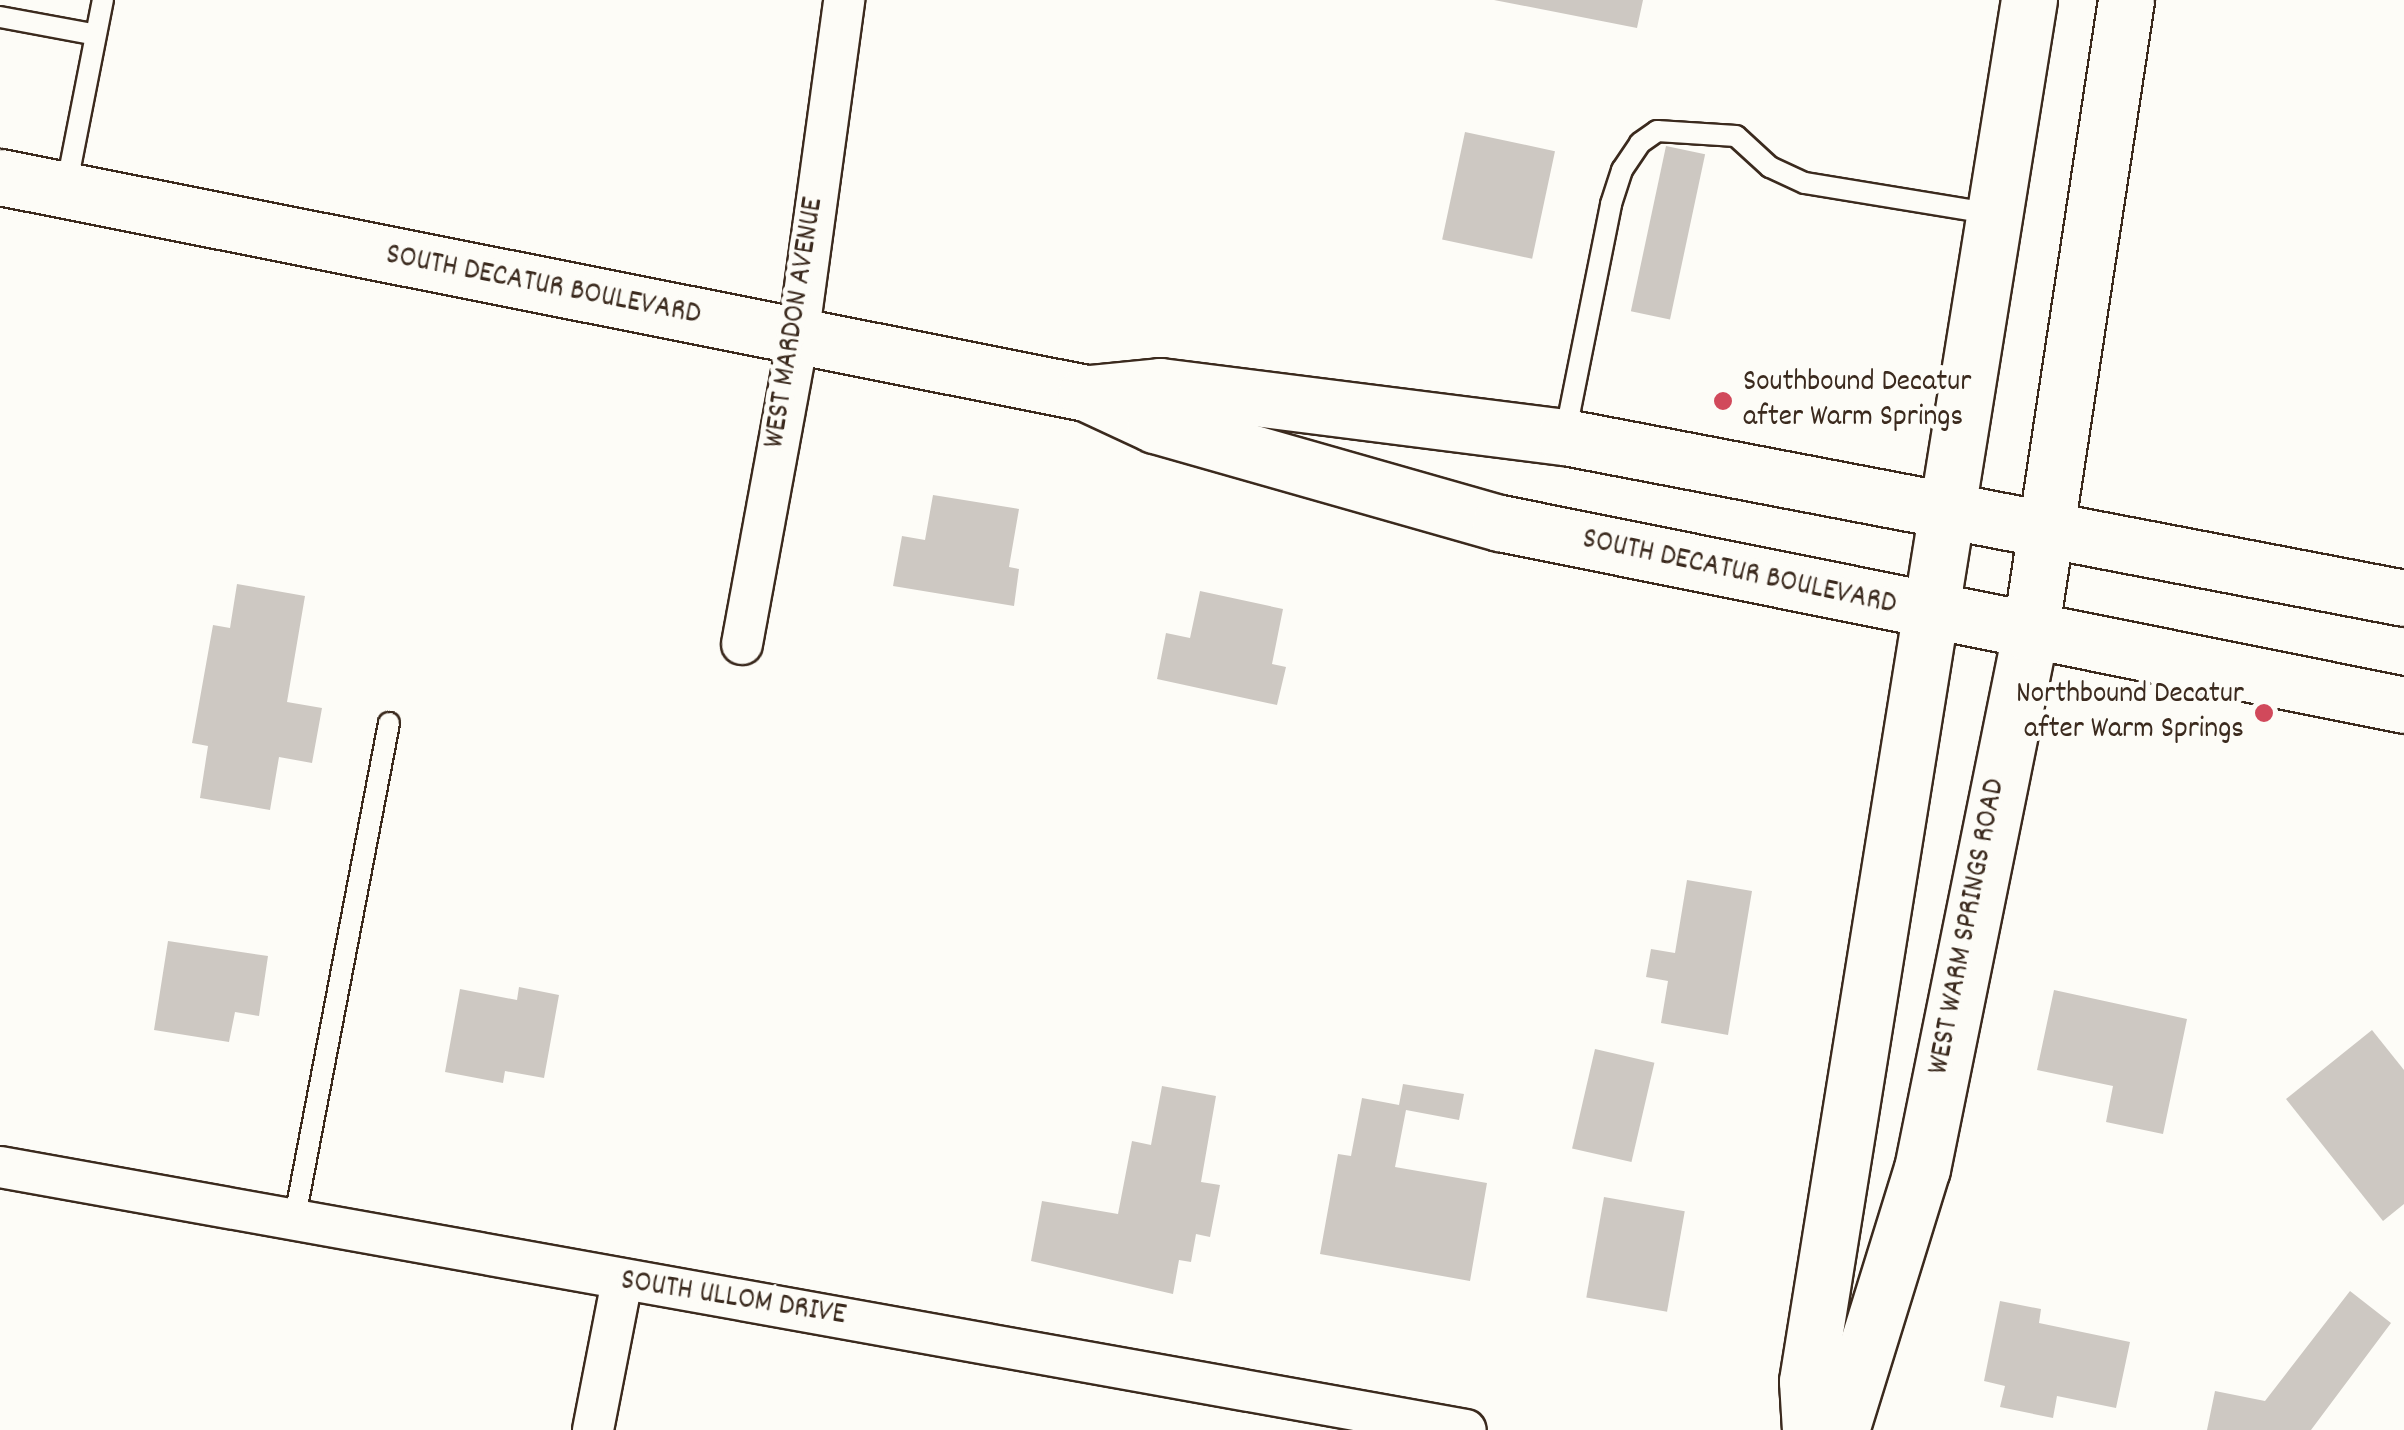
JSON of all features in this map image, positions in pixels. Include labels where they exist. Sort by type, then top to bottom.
[{"type":"main road","points":[[1810,1430],[1807,1380],[2029,0]]},
{"type":"main road","name":"WEST WARM SPRINGS ROAD","points":[[1842,1430],[1922,1169],[2030,634],[2126,0]]},
{"type":"main road","name":"SOUTH DECATUR BOULEVARD","points":[[0,177],[1086,393],[1156,425],[1500,523],[2030,634],[2404,705]]},
{"type":"main road","name":"SOUTH DECATUR BOULEVARD","points":[[1086,393],[1160,386],[1565,437],[1948,507],[2404,598]]},
{"type":"street","name":"WEST MARDON AVENUE","points":[[742,644],[798,338],[844,0]]},
{"type":"street","name":"SOUTH ULLOM DRIVE","points":[[0,1167],[1466,1430]]},
{"type":"street","points":[[593,1430],[622,1281]]},
{"type":"lane","points":[[65,190],[92,34],[103,0]]},
{"type":"lane","points":[[0,17],[92,34]]},
{"type":"lane","points":[[1565,437],[1611,204],[1622,170],[1640,142],[1657,131],[1736,136],[1770,167],[1806,183],[1995,214]]},
{"type":"lane","points":[[294,1222],[389,723]]},
{"type":"building","points":[[1494,0],[1643,0],[1637,28]]},
{"type":"building","points":[[1465,132],[1555,151],[1532,259],[1442,240]]},
{"type":"building","points":[[1666,146],[1705,154],[1670,320],[1631,311]]},
{"type":"building","points":[[933,495],[1019,509],[1009,567],[1019,569],[1014,606],[893,586],[902,536],[925,540]]},
{"type":"building","points":[[237,584],[305,596],[287,702],[322,708],[312,763],[279,757],[270,810],[200,798],[208,746],[192,743],[213,625],[230,628]]},
{"type":"building","points":[[1200,591],[1283,609],[1272,664],[1286,667],[1277,705],[1157,679],[1166,633],[1190,638]]},
{"type":"building","points":[[1687,880],[1752,891],[1728,1035],[1661,1023],[1668,981],[1646,977],[1651,949],[1675,953]]},
{"type":"building","points":[[168,941],[268,956],[259,1016],[235,1012],[229,1042],[154,1030]]},
{"type":"building","points":[[519,987],[559,995],[544,1078],[505,1071],[503,1083],[445,1072],[460,989],[517,1000]]},
{"type":"building","points":[[2054,990],[2187,1019],[2163,1134],[2106,1122],[2113,1086],[2037,1070]]},
{"type":"building","points":[[2372,1030],[2404,1070],[2404,1204],[2383,1221],[2286,1099]]},
{"type":"building","points":[[1595,1049],[1654,1063],[1631,1162],[1572,1148]]},
{"type":"building","points":[[1403,1084],[1464,1094],[1459,1120],[1406,1110],[1395,1167],[1487,1183],[1470,1281],[1320,1254],[1338,1154],[1351,1156],[1362,1098],[1399,1105]]},
{"type":"building","points":[[1162,1086],[1216,1096],[1201,1182],[1220,1185],[1210,1237],[1196,1234],[1191,1262],[1179,1260],[1173,1294],[1031,1261],[1042,1201],[1118,1214],[1132,1141],[1151,1145]]},
{"type":"building","points":[[1604,1197],[1685,1211],[1667,1312],[1586,1297]]},
{"type":"building","points":[[2350,1291],[2391,1323],[2311,1430],[2207,1430],[2215,1391],[2265,1401]]},
{"type":"building","points":[[2000,1301],[2041,1309],[2039,1323],[2130,1342],[2116,1408],[2057,1396],[2053,1418],[2000,1407],[2005,1386],[1984,1381]]},
{"type":"place","name":"Southbound Decatur after Warm Springs","points":[[1723,401]]},
{"type":"place","name":"Northbound Decatur after Warm Springs","points":[[2264,713]]}]
